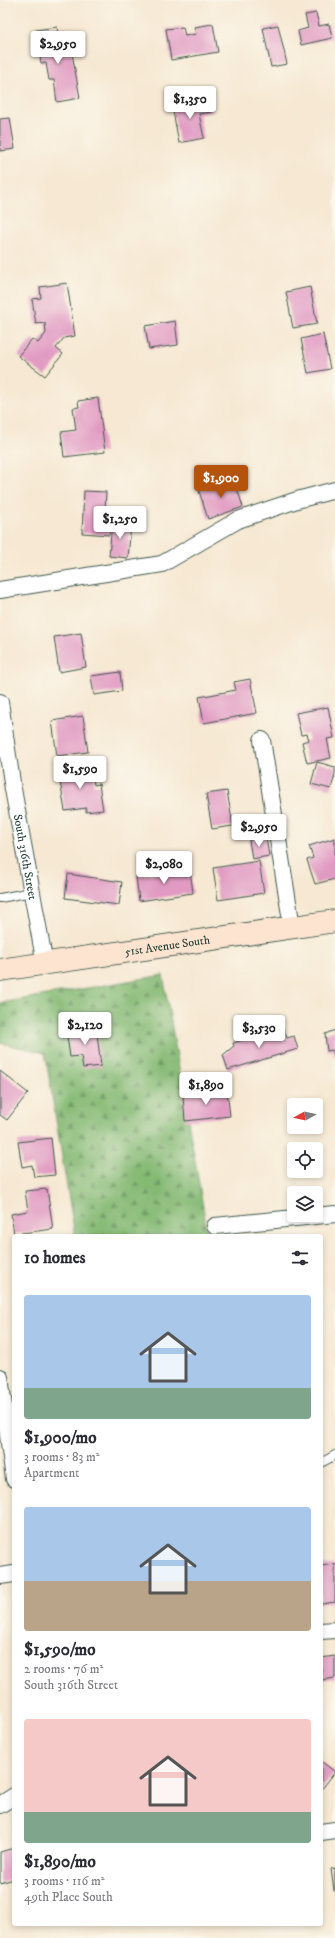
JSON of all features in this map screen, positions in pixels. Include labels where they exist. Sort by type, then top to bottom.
[{"type":"main road","name":"51st Avenue South","points":[[0,970],[335,921]]},
{"type":"street","points":[[0,590],[162,564],[238,520],[297,500],[335,490]]},
{"type":"street","name":"South 316th Street","points":[[0,702],[7,790],[32,892],[45,964]]},
{"type":"street","points":[[262,740],[292,927]]},
{"type":"street","points":[[215,1226],[335,1214]]},
{"type":"street","points":[[0,1377],[12,1464]]},
{"type":"street","points":[[0,1576],[12,1574]]},
{"type":"street","points":[[323,1631],[335,1630]]},
{"type":"street","points":[[0,1805],[12,1797]]},
{"type":"street","points":[[323,1832],[335,1830]]},
{"type":"lane","points":[[0,898],[32,892]]},
{"type":"lane","points":[[323,1462],[335,1455]]},
{"type":"green space","points":[[163,975],[208,1234],[75,1234],[45,1053],[0,1043],[0,1003]]},
{"type":"building","points":[[316,13],[319,26],[329,24],[332,38],[301,45],[298,31],[308,28],[305,15]]},
{"type":"building","points":[[213,24],[218,52],[171,60],[166,29],[183,27],[185,36],[196,34],[194,27]]},
{"type":"building","points":[[278,25],[287,64],[271,67],[263,28]]},
{"type":"building","points":[[57,27],[61,54],[72,53],[80,98],[57,102],[54,80],[49,80],[46,63],[41,63],[36,30]]},
{"type":"building","points":[[210,99],[212,112],[199,114],[204,138],[179,143],[172,106]]},
{"type":"building","points":[[10,118],[15,149],[0,151],[0,119]]},
{"type":"building","points":[[67,283],[75,336],[64,338],[56,348],[63,354],[45,376],[18,356],[32,339],[38,343],[46,333],[45,323],[36,324],[32,299],[41,298],[40,287]]},
{"type":"building","points":[[310,287],[317,324],[293,328],[286,292]]},
{"type":"building","points":[[175,321],[178,345],[149,349],[145,326]]},
{"type":"building","points":[[323,334],[330,369],[308,373],[301,339]]},
{"type":"building","points":[[98,398],[105,452],[64,457],[61,432],[76,430],[73,408],[79,407],[78,401]]},
{"type":"building","points":[[234,479],[243,507],[208,519],[199,491]]},
{"type":"building","points":[[84,491],[106,492],[104,524],[110,525],[109,535],[82,533]]},
{"type":"building","points":[[112,523],[131,525],[128,558],[109,556]]},
{"type":"building","points":[[81,633],[86,667],[59,672],[54,637]]},
{"type":"building","points":[[120,672],[122,691],[94,695],[91,676]]},
{"type":"building","points":[[250,679],[257,713],[204,723],[199,697],[236,690],[234,682]]},
{"type":"building","points":[[328,707],[334,738],[327,739],[331,758],[307,763],[302,742],[309,740],[307,734],[301,735],[296,713]]},
{"type":"building","points":[[83,716],[88,752],[57,756],[52,721]]},
{"type":"building","points":[[317,762],[335,767],[335,775],[331,789],[311,784]]},
{"type":"building","points":[[76,766],[77,773],[92,771],[94,785],[99,784],[103,810],[86,812],[86,808],[65,811],[58,769]]},
{"type":"building","points":[[227,791],[233,826],[212,829],[206,794]]},
{"type":"building","points":[[266,837],[269,856],[252,859],[249,840]]},
{"type":"building","points":[[335,838],[335,879],[315,884],[307,860],[313,858],[309,846]]},
{"type":"building","points":[[259,861],[264,893],[218,900],[213,868]]},
{"type":"building","points":[[190,869],[193,893],[139,901],[136,876]]},
{"type":"building","points":[[68,874],[122,882],[119,905],[65,898]]},
{"type":"building","points":[[96,1026],[101,1066],[83,1068],[81,1056],[70,1057],[66,1030]]},
{"type":"building","points":[[283,1028],[287,1038],[294,1036],[298,1049],[228,1070],[223,1055],[234,1046],[233,1043]]},
{"type":"building","points":[[335,1030],[334,1058],[333,1050],[327,1051],[325,1034]]},
{"type":"building","points":[[0,1071],[28,1093],[7,1120],[0,1115]]},
{"type":"building","points":[[227,1091],[230,1116],[185,1121],[183,1096]]},
{"type":"building","points":[[51,1138],[55,1175],[34,1177],[32,1165],[22,1167],[18,1142]]},
{"type":"building","points":[[47,1189],[53,1229],[14,1234],[11,1214],[28,1211],[25,1191]]},
{"type":"building","points":[[335,1564],[335,1602],[323,1604],[323,1566]]},
{"type":"building","points":[[335,1656],[335,1678],[323,1680],[323,1658]]},
{"type":"building","points":[[323,1763],[335,1772],[323,1787]]},
{"type":"building","points":[[12,1849],[12,1880],[0,1883],[0,1852]]},
{"type":"building","points":[[335,1868],[335,1891],[334,1891],[331,1869]]}]
